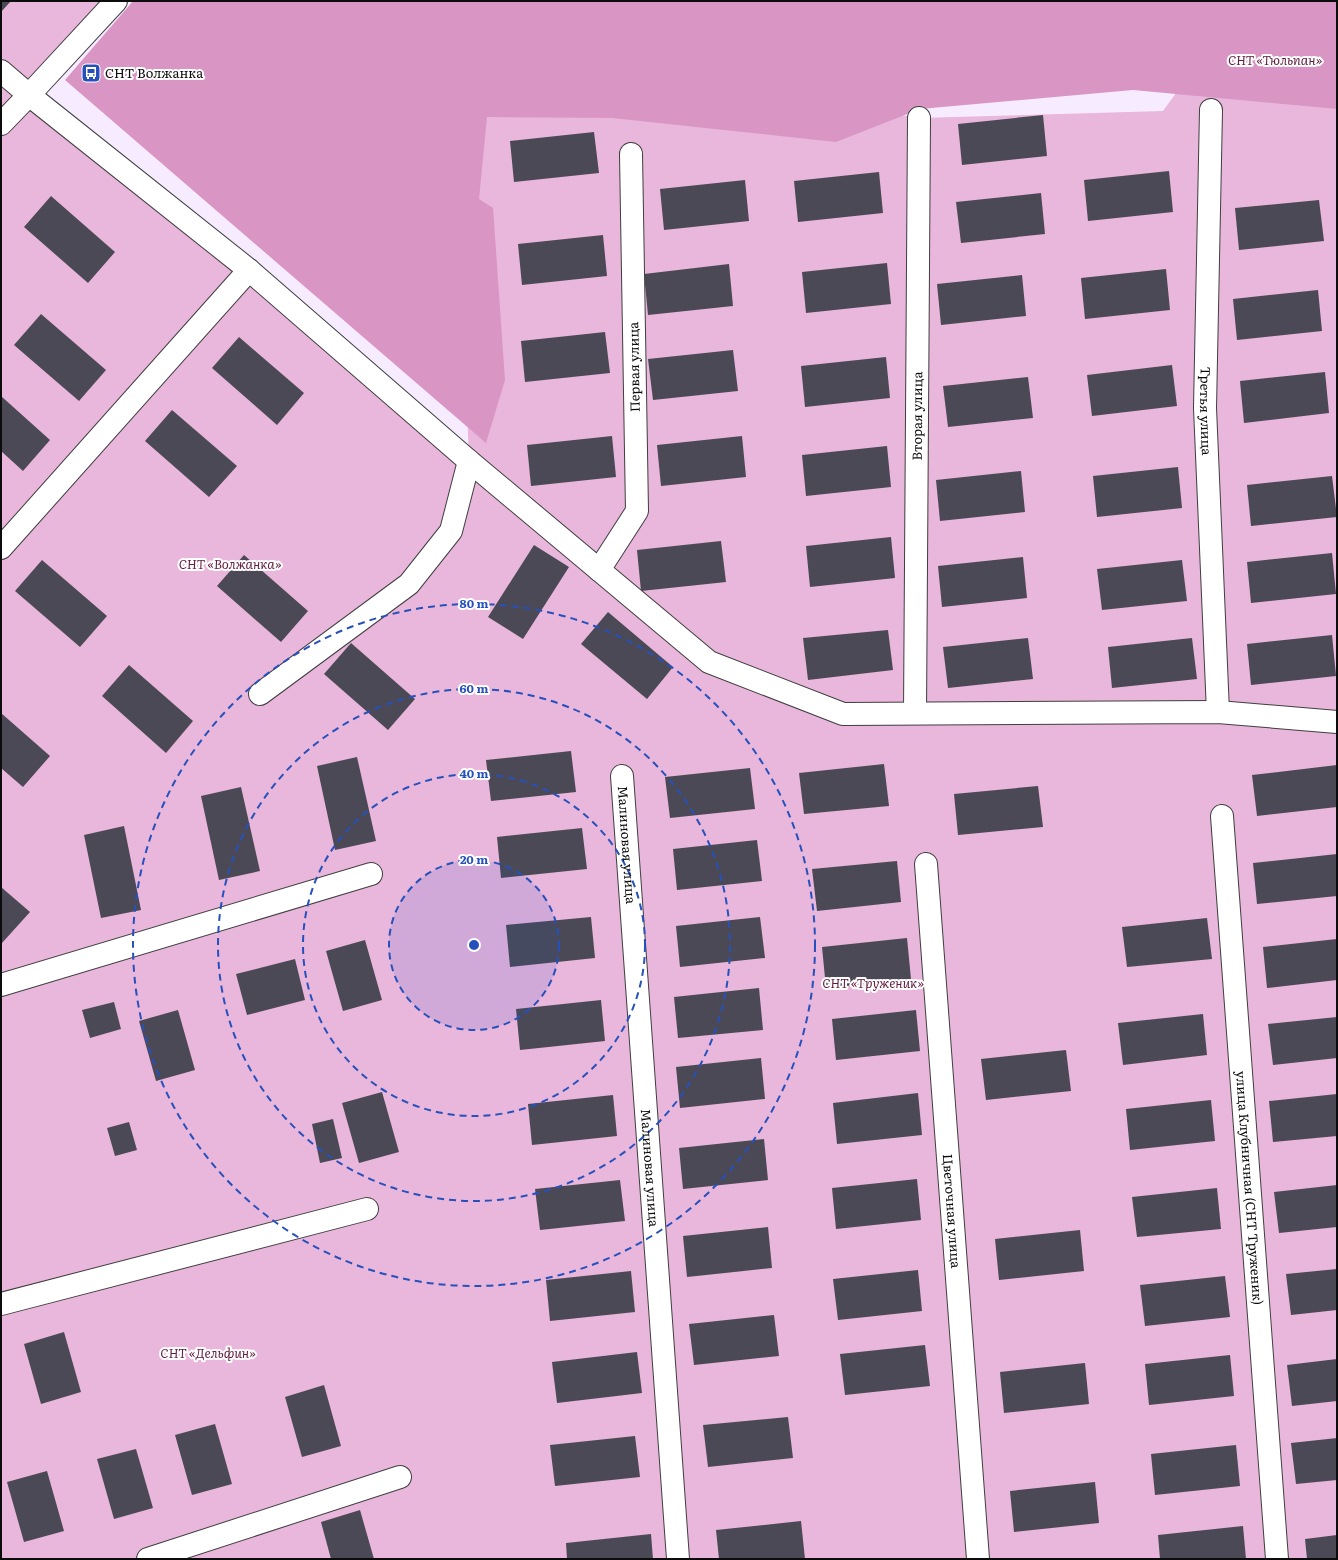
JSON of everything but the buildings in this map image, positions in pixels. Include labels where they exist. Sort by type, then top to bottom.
[{"type":"street","points":[[1,124],[30,95],[116,1]]},
{"type":"street","points":[[1,71],[249,270],[469,461],[709,662],[843,714],[1218,712],[1337,722]]},
{"type":"street","name":"Третья улица","points":[[1211,110],[1205,408],[1218,712]]},
{"type":"street","name":"Вторая улица","points":[[915,713],[919,118]]},
{"type":"street","name":"Первая улица","points":[[599,570],[637,511],[631,154]]},
{"type":"street","points":[[1,548],[249,270]]},
{"type":"street","points":[[260,694],[409,584],[451,531],[469,461]]},
{"type":"street","name":"Малиновая улица","points":[[622,776],[678,1559]]},
{"type":"street","name":"улица Клубничная (СНТ Труженик)","points":[[1222,816],[1277,1559]]},
{"type":"street","name":"Цветочная улица","points":[[926,864],[978,1559]]},
{"type":"street","points":[[1,985],[371,874]]},
{"type":"street","points":[[1,1304],[368,1209]]},
{"type":"street","points":[[148,1559],[400,1477]]},
{"type":"green space","name":"СНТ «Труженик»","points":[[1,1],[116,1],[30,95],[469,460],[453,42],[919,118],[1163,111],[1243,1],[1337,1],[1337,1559],[1,1559]]},
{"type":"green space","name":"СНТ «Тюльпан»","points":[[133,1],[1337,1],[1337,109],[1133,90],[920,109],[836,142],[612,118],[487,117],[479,199],[493,208],[505,380],[486,443],[65,80]]},
{"type":"place","name":"СНТ Волжанка","points":[[91,73]]},
{"type":"park label","name":"СНТ «Волжанка»","points":[[230,564]]},
{"type":"park label","name":"СНТ «Дельфин»","points":[[208,1353]]}]
